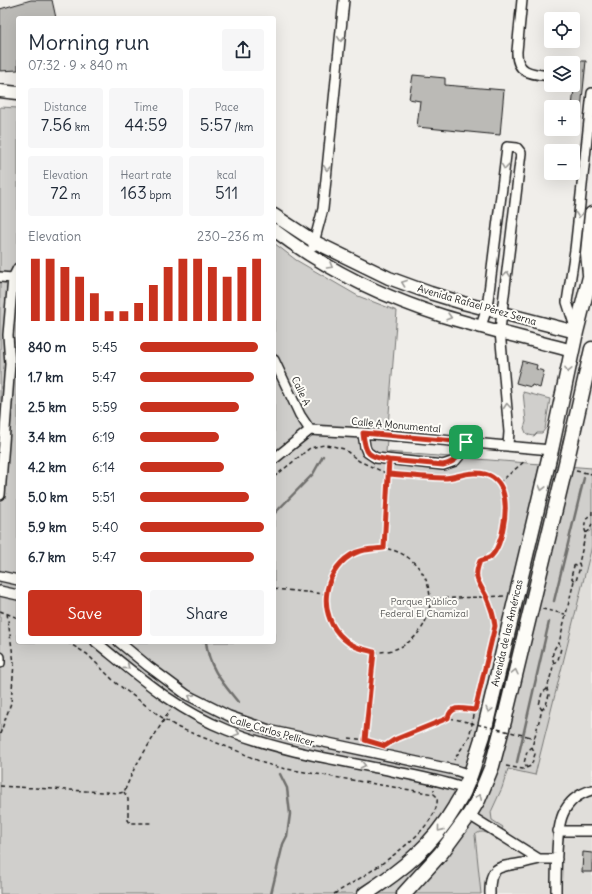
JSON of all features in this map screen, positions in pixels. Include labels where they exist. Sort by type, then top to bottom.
[{"type":"highway","name":"Avenida de las Américas","points":[[365,894],[409,862],[426,846],[444,825],[465,790],[483,736],[551,450],[576,332],[591,271],[588,253],[592,220]]},
{"type":"highway","name":"Avenida de las Américas","points":[[404,894],[441,853],[469,814],[478,800],[492,766],[592,349]]},
{"type":"highway","points":[[544,550],[548,510],[559,463],[557,454],[555,451],[551,450]]},
{"type":"main road","points":[[0,91],[16,93]]},
{"type":"main road","name":"Avenida Rafael Pérez Serna","points":[[276,216],[315,242],[389,278],[430,293],[576,332]]},
{"type":"main road","name":"Avenida Rafael Pérez Serna","points":[[276,231],[310,254],[364,285],[412,305],[444,316],[572,351]]},
{"type":"main road","points":[[568,453],[575,442],[592,380]]},
{"type":"street","points":[[310,254],[315,242],[323,209],[344,0]]},
{"type":"street","points":[[522,0],[517,51],[519,65],[524,70],[532,74],[544,75]]},
{"type":"street","points":[[576,332],[567,302],[575,250],[592,93]]},
{"type":"street","points":[[481,326],[487,308],[507,147],[517,148],[521,153],[500,331],[509,432],[508,445]]},
{"type":"street","points":[[500,208],[514,209]]},
{"type":"street","points":[[0,495],[2,442],[10,364],[8,335],[13,278],[16,272]]},
{"type":"street","points":[[0,277],[13,278]]},
{"type":"street","name":"Calle A","points":[[276,364],[300,415],[310,430]]},
{"type":"street","points":[[276,457],[310,430]]},
{"type":"street","name":"Calle A Monumental","points":[[310,430],[508,445],[551,450]]},
{"type":"street","points":[[363,433],[364,447],[367,452],[376,458],[443,465],[455,461],[460,455],[466,442]]},
{"type":"street","points":[[0,576],[16,580]]},
{"type":"street","points":[[0,590],[16,594]]},
{"type":"street","name":"Calle Carlos Pellicer","points":[[98,644],[151,687],[183,709],[227,730],[270,744],[319,756],[439,781],[465,790]]},
{"type":"street","name":"Calle Carlos Pellicer","points":[[122,644],[148,666],[187,695],[229,716],[272,731],[455,770],[470,775]]},
{"type":"street","points":[[0,657],[0,663]]},
{"type":"street","points":[[556,894],[558,831],[560,818],[566,808],[580,796],[592,790]]},
{"type":"street","points":[[469,814],[539,859]]},
{"type":"street","points":[[558,831],[592,832]]},
{"type":"street","points":[[490,894],[492,874],[497,868],[504,865],[523,863],[539,859],[557,859]]},
{"type":"path","points":[[276,475],[310,448],[324,445],[344,449],[359,462],[388,474],[445,478],[475,473],[485,474],[499,483],[503,489],[507,508],[503,529],[494,552],[490,558],[480,561],[477,568],[477,581],[486,596],[495,619],[495,626],[469,737],[454,760]]},
{"type":"path","points":[[384,548],[389,460]]},
{"type":"path","points":[[499,483],[526,460]]},
{"type":"path","points":[[575,470],[592,474]]},
{"type":"path","points":[[574,581],[571,577],[574,566],[578,563],[586,533],[584,529],[587,517],[592,513]]},
{"type":"path","points":[[586,533],[590,530],[592,523]]},
{"type":"path","points":[[384,548],[398,552],[411,560],[421,571],[427,584],[430,599],[427,616],[419,631],[407,643],[392,650],[374,652],[358,648],[353,645],[344,639],[333,626],[327,611],[326,594],[330,578],[339,565],[352,555],[367,549],[384,548]]},
{"type":"path","points":[[527,768],[524,763],[527,752],[532,747],[542,710],[546,705],[549,695],[547,689],[554,663],[558,660],[561,648],[559,643],[565,614],[574,581],[576,581],[580,568],[578,563]]},
{"type":"path","points":[[276,589],[326,594]]},
{"type":"path","points":[[430,599],[486,596],[506,596],[515,598]]},
{"type":"path","points":[[542,609],[565,614]]},
{"type":"path","points":[[0,611],[16,617]]},
{"type":"path","points":[[0,734],[11,703],[14,663],[7,614]]},
{"type":"path","points":[[554,663],[552,658],[555,646],[559,643]]},
{"type":"path","points":[[364,750],[374,652]]},
{"type":"path","points":[[542,710],[539,705],[542,693],[547,689]]},
{"type":"path","points":[[449,718],[449,712],[457,709],[475,710],[480,712]]},
{"type":"path","points":[[0,786],[120,794],[124,792],[135,767],[170,710]]},
{"type":"path","points":[[385,746],[394,740],[449,718],[535,738]]},
{"type":"path","points":[[344,737],[365,740],[392,748]]},
{"type":"path","points":[[506,766],[523,769],[531,766],[535,754],[532,747]]},
{"type":"path","points":[[334,894],[358,880],[402,850],[424,828],[435,811],[438,802],[437,797],[434,794],[434,788]]},
{"type":"path","points":[[124,792],[128,798],[128,820],[130,823],[153,824]]},
{"type":"shaded area","points":[[592,549],[592,894],[481,894],[475,835],[479,832],[483,832],[497,839],[491,812],[502,788],[508,768],[535,775]]},
{"type":"green space","name":"Parque Público Federal El Chamizal","points":[[0,107],[16,108],[16,644],[276,644],[276,245],[296,260],[358,296],[397,311],[386,452],[592,468],[592,546],[535,775],[508,769],[502,788],[491,812],[492,820],[503,827],[497,840],[484,832],[475,835],[481,894],[0,894]]},
{"type":"green space","points":[[523,392],[550,399],[545,429],[542,433],[537,433],[534,436],[526,433],[524,428],[526,422]]},
{"type":"building","points":[[31,0],[52,0],[56,16],[16,16],[16,70],[0,71],[0,9]]},
{"type":"building","points":[[580,61],[586,61],[580,119],[580,100],[573,100],[574,92],[580,92]]},
{"type":"building","points":[[413,75],[445,78],[445,85],[504,90],[500,135],[417,127],[420,101],[409,99]]},
{"type":"building","points":[[522,361],[537,365],[536,369],[544,371],[540,388],[532,385],[531,387],[516,383]]},
{"type":"building","points":[[583,852],[592,853],[592,872],[582,872]]},
{"type":"waterway","points":[[276,512],[313,474],[323,456]]},
{"type":"waterway","points":[[554,601],[584,478]]},
{"type":"waterway","points":[[517,762],[549,622]]},
{"type":"waterway","points":[[206,644],[213,667],[238,702]]},
{"type":"waterway","points":[[271,894],[283,844],[287,836],[290,814],[287,788],[280,774]]},
{"type":"route","points":[[466,442],[363,433],[364,447],[367,452],[376,458],[389,460],[388,474],[428,476],[445,478],[475,473],[485,474],[499,483],[503,489],[507,508],[503,529],[494,552],[490,558],[480,561],[477,568],[477,581],[486,596],[495,619],[495,626],[475,710],[452,710],[449,712],[448,718],[394,740],[385,746],[365,740],[374,652],[358,648],[344,639],[333,626],[327,611],[326,594],[330,578],[339,565],[352,555],[367,549],[384,548],[389,460],[443,465],[449,464],[455,461],[460,455],[466,442]]}]
